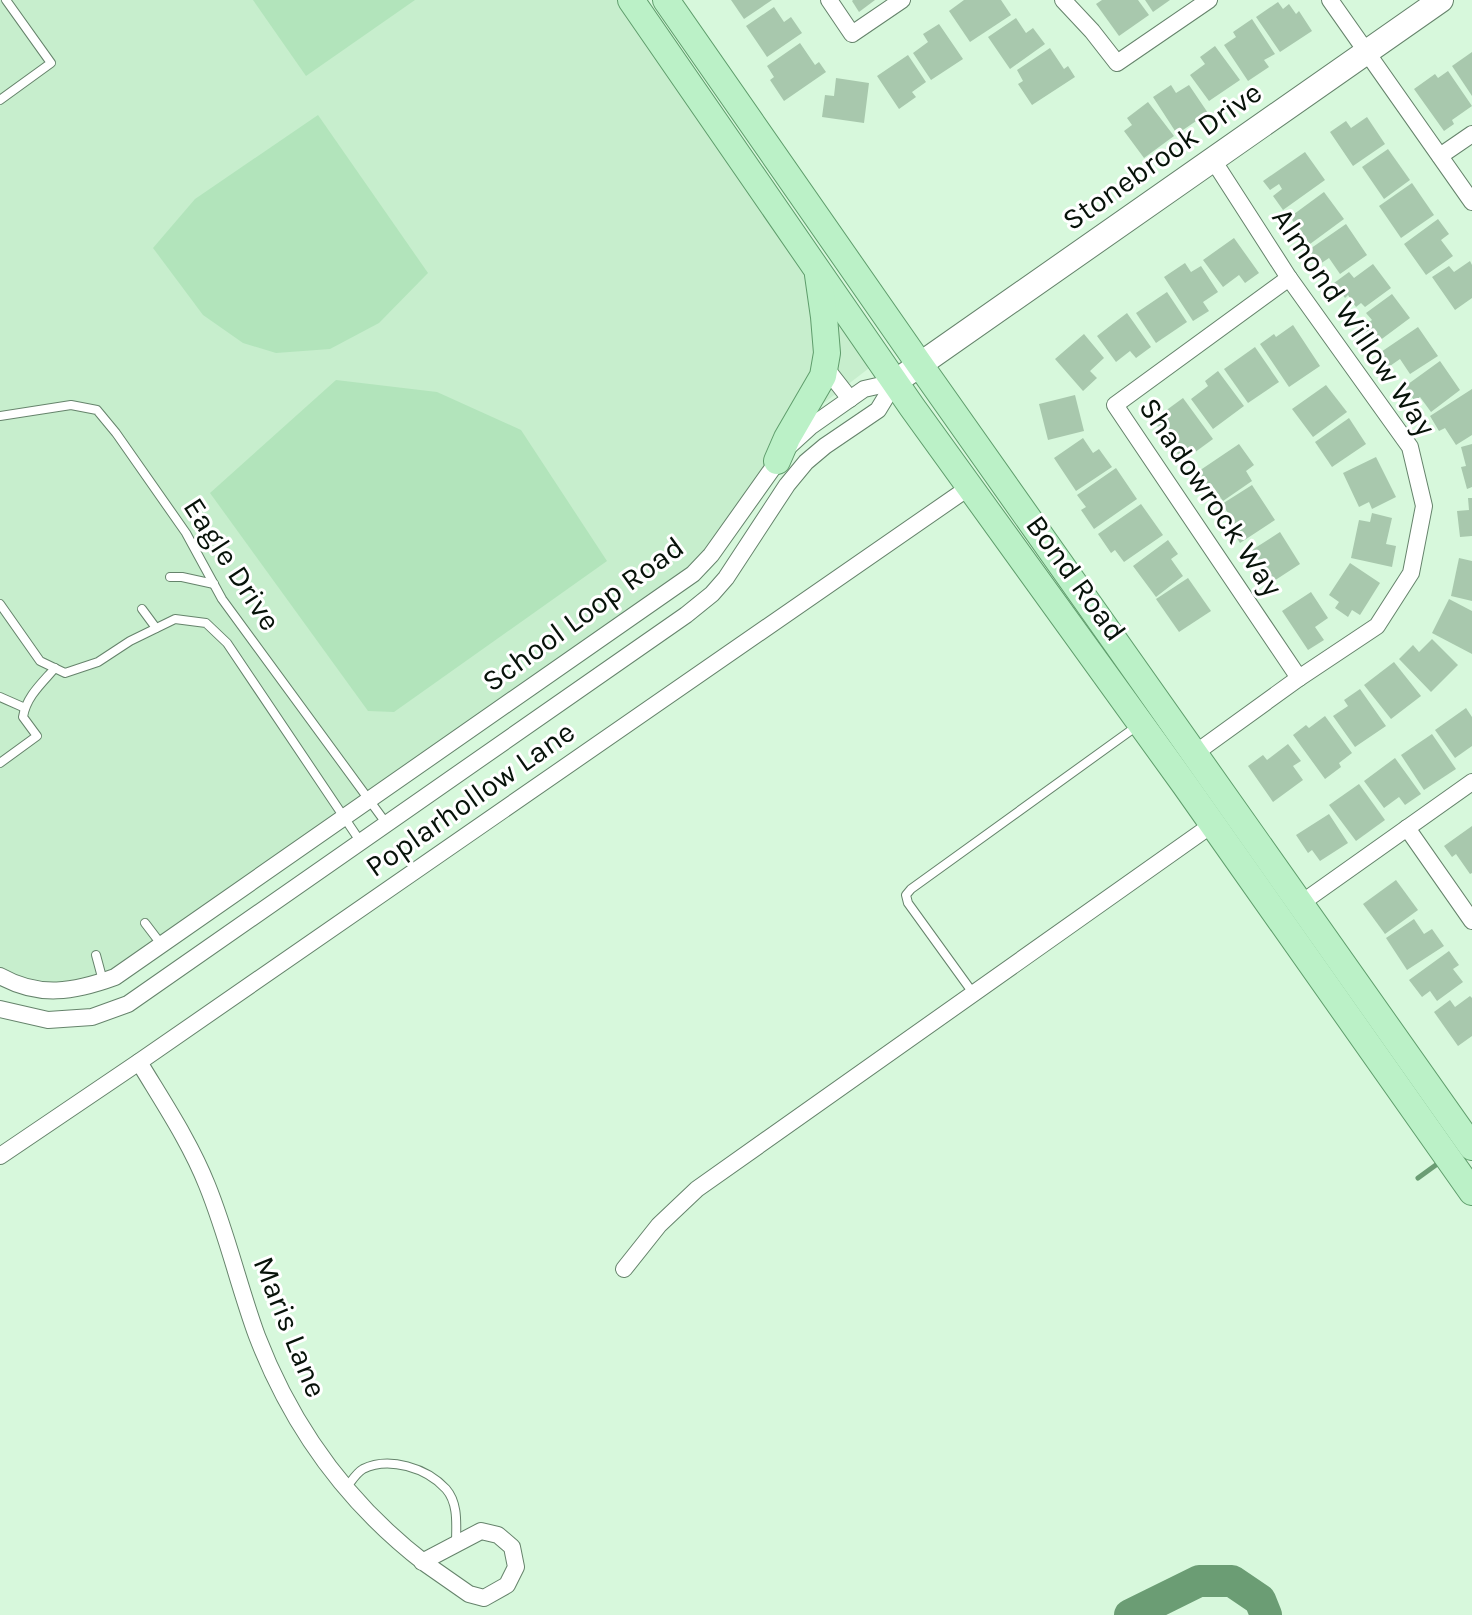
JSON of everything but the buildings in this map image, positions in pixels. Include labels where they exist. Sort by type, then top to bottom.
[{"type":"main road","name":"Bond Road","points":[[631,0],[895,382],[1213,824],[1437,1120],[1472,1147]]},
{"type":"main road","name":"Bond Road","points":[[666,0],[1300,904],[1437,1120],[1472,1192]]},
{"type":"main road","points":[[777,461],[825,367],[827,353],[817,267]]},
{"type":"main road","points":[[1185,785],[1205,794],[1280,898],[1300,904]]},
{"type":"street","points":[[829,0],[852,34],[902,0]]},
{"type":"street","points":[[1063,0],[1117,63],[1209,0]]},
{"type":"street","points":[[1330,0],[1472,202]]},
{"type":"street","name":"Stonebrook Drive","points":[[895,382],[1441,0]]},
{"type":"street","points":[[1440,156],[1472,134]]},
{"type":"street","name":"Almond Willow Way","points":[[1194,754],[1377,626],[1411,573],[1424,506],[1410,447],[1289,278],[1213,160]]},
{"type":"street","name":"Shadowrock Way","points":[[1289,278],[1115,405],[1299,678]]},
{"type":"street","points":[[825,367],[850,399]]},
{"type":"street","name":"School Loop Road","points":[[0,976],[14,984],[50,991],[86,988],[115,977],[693,574],[711,555],[787,448],[810,427],[864,389],[895,382]]},
{"type":"street","name":"School Loop Road","points":[[0,1009],[48,1020],[92,1017],[128,1004],[686,615],[712,594],[806,462],[878,410],[895,382]]},
{"type":"street","name":"Poplarhollow Lane","points":[[0,1156],[971,486]]},
{"type":"street","points":[[1300,904],[1472,782]]},
{"type":"street","points":[[624,1269],[659,1225],[697,1189],[1213,824]]},
{"type":"street","points":[[1407,828],[1472,921]]},
{"type":"street","name":"Maris Lane","points":[[139,1062],[206,1181],[257,1336],[278,1384],[317,1452],[346,1489],[386,1531],[422,1562],[469,1594],[484,1598],[507,1585],[516,1567],[512,1547],[498,1535],[481,1531],[456,1544]]},
{"type":"street","points":[[422,1562],[456,1544]]},
{"type":"lane","points":[[0,100],[51,63],[6,0]]},
{"type":"lane","name":"Eagle Drive","points":[[0,416],[71,405],[97,410],[186,533],[222,599],[386,823]]},
{"type":"lane","points":[[170,577],[214,584]]},
{"type":"lane","points":[[0,604],[40,661],[55,668],[29,698],[25,708],[23,717],[37,736],[0,763]]},
{"type":"lane","points":[[142,609],[156,628]]},
{"type":"lane","name":"Eagle Drive","points":[[55,668],[65,673],[98,662],[130,641],[175,619],[206,623],[227,643],[360,841]]},
{"type":"lane","points":[[0,697],[25,708]]},
{"type":"lane","points":[[973,993],[908,903],[906,895],[1141,723]]},
{"type":"lane","points":[[145,923],[162,945]]},
{"type":"lane","points":[[96,955],[103,981]]},
{"type":"lane","points":[[346,1489],[362,1470],[376,1466],[389,1463],[417,1469],[446,1489],[451,1498],[456,1511],[456,1544]]},
{"type":"shaded area","points":[[0,0],[621,0],[877,362],[790,429],[706,552],[648,602],[91,983],[40,989],[0,972]]},
{"type":"shaded area","points":[[253,0],[415,0],[306,76]]},
{"type":"shaded area","points":[[318,115],[428,273],[379,323],[330,349],[276,353],[243,343],[203,315],[153,248],[195,199]]},
{"type":"shaded area","points":[[336,380],[437,392],[521,430],[607,561],[394,712],[368,711],[210,493]]},
{"type":"waterway","points":[[1418,1178],[1440,1162]]},
{"type":"waterway","points":[[1130,1615],[1199,1581],[1232,1581],[1260,1600],[1266,1615]]}]
